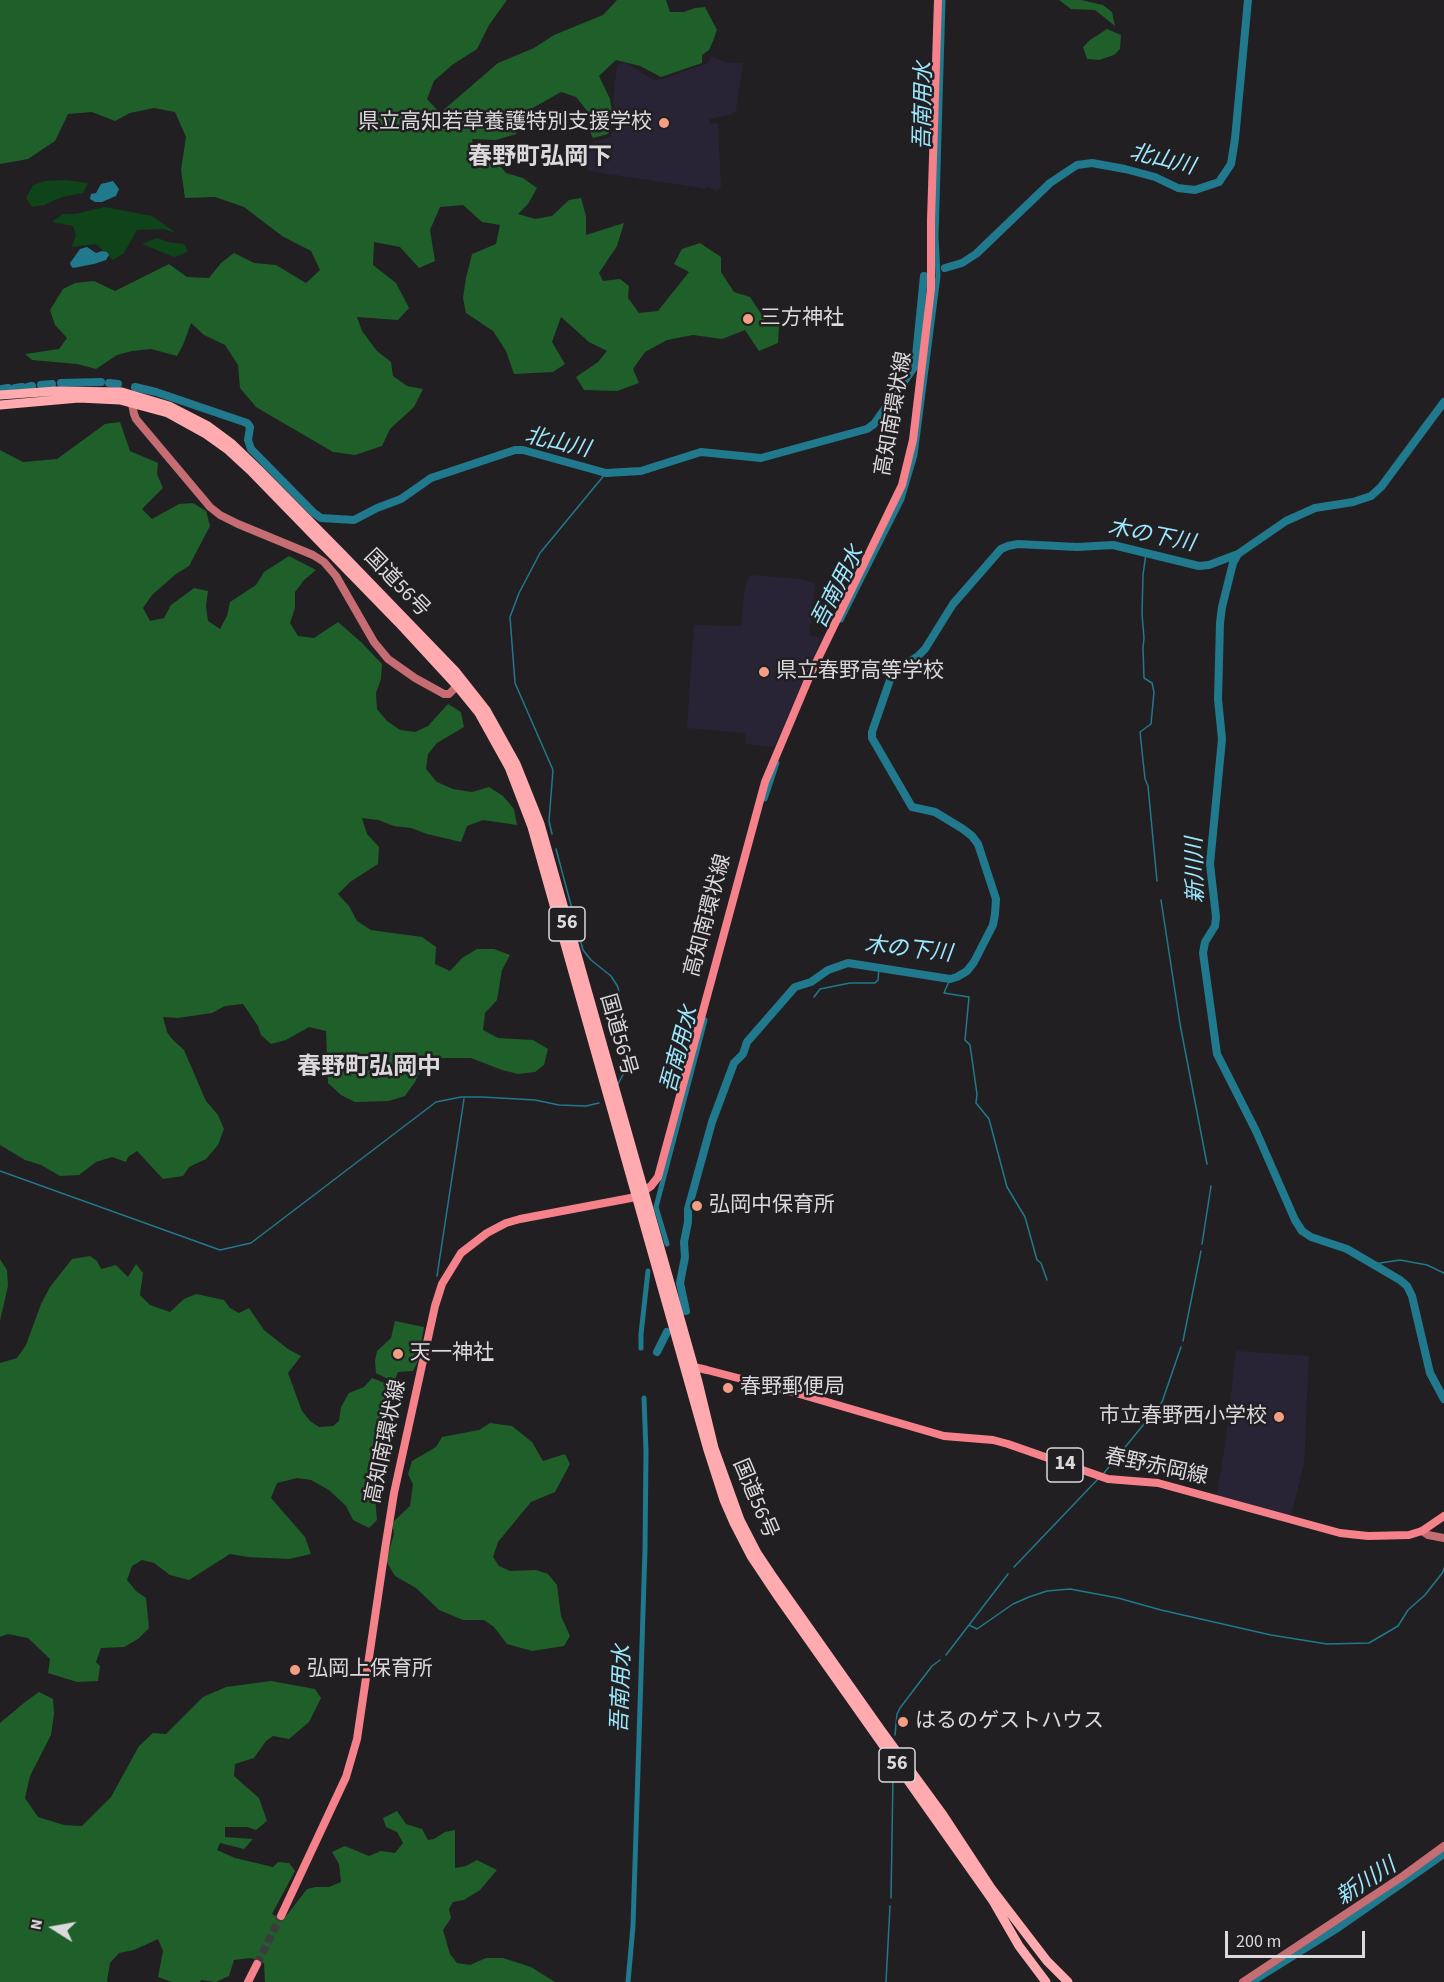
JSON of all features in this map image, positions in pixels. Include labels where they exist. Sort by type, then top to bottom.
[{"type":"highway","name":"国道56号","points":[[0,395],[80,390],[154,400],[187,413],[231,443],[466,684],[486,710],[516,764],[540,824],[639,1195]]},
{"type":"highway","name":"国道56号","points":[[0,405],[79,398],[131,398],[184,420],[227,449],[398,622],[479,713],[495,738],[521,795],[548,881],[689,1368],[724,1500],[751,1556],[997,1902]]},
{"type":"highway","name":"56","points":[[997,1902],[1019,1946],[1046,1982]]},
{"type":"highway","name":"56","points":[[997,1902],[1068,1982]]},
{"type":"main road","name":"高知南環状線","points":[[281,1916],[336,1800],[352,1758],[361,1718],[394,1493],[432,1317],[442,1284],[462,1253],[487,1233],[506,1223],[639,1195],[658,1177],[765,782],[811,673],[897,498],[908,467],[932,289],[931,220],[938,0]]},
{"type":"main road","name":"春野赤岡線","points":[[689,1368],[803,1395],[944,1436],[993,1440],[1108,1479],[1158,1484],[1340,1533],[1402,1536],[1422,1531],[1444,1516]]},
{"type":"main road","points":[[248,1982],[257,1964]]},
{"type":"street","points":[[131,398],[136,418],[210,507],[238,524],[313,555],[324,562],[336,576],[369,634],[388,659],[415,678],[444,694],[449,694],[457,687]]},
{"type":"street","points":[[1422,1531],[1428,1535],[1444,1538]]},
{"type":"street","points":[[1243,1982],[1319,1933],[1444,1846]]},
{"type":"shaded area","name":"県立高知若草養護特別支援学校","points":[[711,56],[727,63],[743,63],[736,111],[729,115],[709,119],[710,124],[718,123],[721,187],[717,191],[709,187],[706,187],[708,189],[589,171],[586,167],[591,142],[608,138],[618,127],[620,120],[613,102],[617,65],[626,63],[654,80],[708,63]]},
{"type":"shaded area","points":[[750,575],[800,579],[815,584],[809,635],[822,638],[774,747],[746,744],[745,733],[687,728],[694,625],[741,626],[745,586]]},
{"type":"shaded area","points":[[1236,1351],[1309,1356],[1304,1464],[1291,1516],[1216,1497],[1225,1446]]},
{"type":"green space","points":[[0,0],[507,0],[489,25],[477,49],[452,65],[434,81],[427,99],[440,113],[498,63],[534,48],[554,35],[603,15],[617,0],[666,0],[670,12],[684,12],[705,7],[717,30],[709,50],[702,55],[702,63],[661,77],[640,66],[616,60],[599,76],[610,99],[613,118],[602,125],[601,130],[609,132],[608,134],[593,138],[590,132],[588,112],[576,97],[561,92],[531,109],[520,120],[516,134],[496,140],[472,139],[476,159],[493,158],[506,173],[523,178],[537,188],[528,204],[518,214],[535,219],[552,216],[569,200],[581,198],[586,216],[586,235],[624,223],[617,246],[599,273],[603,281],[620,279],[629,286],[628,298],[639,313],[658,311],[689,272],[674,264],[682,249],[700,243],[721,257],[721,272],[734,292],[750,297],[766,321],[779,326],[778,343],[759,351],[745,330],[722,339],[693,335],[667,340],[645,352],[633,369],[639,383],[617,391],[584,390],[576,377],[598,362],[607,351],[589,342],[561,317],[552,342],[565,364],[553,372],[514,374],[506,351],[493,331],[466,313],[463,298],[472,254],[496,244],[500,225],[482,222],[463,205],[440,207],[430,230],[435,261],[419,268],[400,247],[374,242],[373,265],[396,283],[409,308],[398,320],[357,317],[362,331],[377,351],[391,362],[393,376],[407,386],[423,389],[414,407],[390,429],[382,446],[355,455],[333,452],[256,407],[240,388],[238,365],[225,345],[204,335],[191,323],[177,356],[151,349],[132,351],[117,355],[96,369],[77,364],[32,360],[25,354],[59,349],[67,338],[55,325],[50,310],[63,289],[75,283],[94,281],[115,291],[169,264],[187,277],[209,278],[221,263],[234,253],[254,263],[276,265],[306,283],[320,270],[311,251],[282,236],[244,207],[215,197],[185,198],[181,170],[186,137],[175,112],[154,108],[130,113],[115,121],[92,112],[68,114],[55,141],[28,159],[0,164]]},
{"type":"green space","points":[[1059,0],[1081,0],[1103,5],[1112,12],[1115,26],[1095,10],[1071,9]]},
{"type":"green space","points":[[1107,29],[1121,35],[1120,49],[1114,55],[1099,60],[1087,59],[1083,47]]},
{"type":"green space","points":[[65,180],[88,183],[83,193],[62,197],[44,205],[32,207],[26,198],[33,185],[45,181]]},
{"type":"green space","points":[[105,207],[152,216],[176,233],[163,229],[137,230],[124,253],[113,260],[96,244],[72,247],[76,235],[73,226],[52,222],[63,214],[75,214]]},
{"type":"green space","points":[[157,238],[184,244],[188,252],[174,257],[142,244]]},
{"type":"green space","points":[[120,422],[130,451],[158,463],[157,474],[163,488],[142,509],[152,519],[179,504],[193,503],[206,511],[210,526],[189,566],[152,595],[143,608],[150,621],[164,618],[171,605],[194,588],[208,591],[206,606],[208,621],[220,629],[227,616],[230,602],[256,585],[264,572],[289,556],[316,570],[295,592],[295,608],[290,623],[298,636],[314,638],[338,622],[361,642],[382,664],[381,679],[376,693],[377,709],[387,721],[400,730],[415,732],[428,726],[448,704],[461,712],[464,727],[437,743],[428,754],[426,769],[437,782],[453,789],[472,792],[489,787],[503,796],[514,809],[517,825],[483,820],[467,826],[461,842],[378,820],[362,818],[367,834],[379,847],[378,864],[350,882],[338,894],[349,906],[357,921],[371,930],[422,937],[436,947],[435,964],[450,971],[462,958],[477,949],[494,949],[510,955],[502,970],[497,1000],[485,1013],[483,1030],[498,1038],[533,1040],[548,1049],[544,1065],[535,1072],[518,1074],[471,1058],[436,1058],[422,1067],[405,1096],[389,1101],[355,1102],[341,1095],[328,1083],[326,1031],[309,1027],[286,1040],[271,1044],[261,1035],[258,1026],[243,1004],[225,1006],[212,1013],[178,1018],[163,1017],[167,1032],[184,1050],[206,1101],[218,1115],[224,1129],[218,1145],[206,1159],[189,1167],[183,1176],[163,1179],[137,1151],[128,1157],[126,1162],[112,1157],[96,1162],[79,1175],[60,1176],[41,1165],[25,1160],[0,1145],[0,450],[23,462],[57,459],[105,424]]},
{"type":"green space","points":[[90,1256],[97,1261],[101,1269],[116,1265],[128,1277],[136,1264],[143,1273],[140,1295],[150,1305],[170,1312],[184,1299],[196,1294],[224,1300],[230,1308],[239,1313],[249,1308],[264,1330],[301,1356],[288,1373],[302,1411],[319,1427],[333,1426],[339,1421],[341,1407],[349,1393],[364,1387],[372,1378],[392,1386],[387,1393],[386,1427],[378,1455],[377,1469],[368,1484],[375,1497],[377,1520],[369,1528],[353,1520],[346,1506],[329,1490],[311,1480],[297,1478],[277,1483],[271,1498],[305,1537],[311,1554],[289,1559],[230,1554],[189,1580],[170,1575],[154,1563],[142,1560],[132,1566],[127,1580],[146,1598],[149,1628],[138,1639],[124,1647],[101,1648],[96,1662],[100,1666],[98,1681],[77,1682],[48,1673],[50,1659],[28,1638],[8,1634],[0,1637],[0,1363],[17,1358],[26,1345],[41,1304],[50,1287],[72,1259]]},
{"type":"green space","points":[[0,1259],[7,1270],[8,1286],[0,1321]]},
{"type":"green space","points":[[395,1321],[424,1327],[418,1361],[413,1371],[398,1372],[394,1382],[376,1373],[375,1361],[377,1351],[391,1338]]},
{"type":"green space","points":[[490,1423],[512,1426],[532,1442],[543,1461],[565,1454],[570,1464],[555,1492],[531,1502],[498,1542],[493,1557],[499,1566],[510,1571],[536,1570],[548,1574],[557,1585],[561,1616],[570,1636],[564,1646],[532,1651],[507,1644],[494,1627],[484,1620],[463,1620],[439,1610],[416,1588],[395,1576],[386,1561],[394,1534],[392,1523],[410,1506],[413,1484],[408,1474],[412,1461],[436,1447],[442,1437],[479,1430]]},
{"type":"green space","points":[[271,1681],[315,1689],[321,1698],[309,1722],[289,1739],[273,1736],[266,1741],[254,1758],[235,1764],[234,1776],[259,1798],[267,1821],[256,1830],[247,1827],[225,1827],[225,1837],[253,1839],[244,1849],[220,1843],[217,1850],[235,1858],[273,1867],[278,1862],[289,1863],[295,1871],[272,1914],[283,1920],[307,1889],[329,1887],[341,1882],[339,1864],[332,1852],[345,1846],[369,1856],[381,1851],[395,1853],[403,1843],[397,1832],[386,1827],[383,1818],[397,1811],[406,1824],[422,1829],[428,1840],[455,1830],[455,1868],[466,1866],[477,1860],[497,1870],[480,1890],[464,1900],[453,1902],[449,1909],[451,1918],[443,1930],[450,1954],[457,1963],[470,1965],[486,1958],[503,1958],[531,1967],[555,1982],[265,1982],[264,1963],[251,1958],[234,1960],[229,1976],[216,1982],[201,1980],[200,1982],[172,1982],[158,1977],[163,1951],[158,1939],[134,1950],[119,1953],[110,1963],[108,1982],[0,1982],[0,1723],[39,1692],[53,1699],[54,1714],[51,1735],[30,1776],[25,1798],[38,1817],[64,1825],[82,1826],[111,1797],[139,1746],[153,1733],[166,1734],[203,1697],[226,1687]]},
{"type":"water","points":[[113,181],[119,189],[116,196],[102,202],[90,199],[91,194],[96,193],[101,184]]},
{"type":"water","points":[[87,247],[96,253],[102,251],[109,255],[106,260],[73,268],[70,263],[80,249]]},
{"type":"waterway","name":"吾南用水","points":[[841,620],[902,499],[915,455],[938,276],[936,236],[943,0]]},
{"type":"waterway","name":"北山川","points":[[945,268],[962,263],[976,254],[1050,183],[1077,165],[1092,163],[1125,169],[1155,177],[1178,188],[1195,190],[1219,182],[1231,164],[1235,139],[1248,0]]},
{"type":"waterway","name":"北山川","points":[[135,387],[247,423],[250,427],[248,440],[251,449],[314,513],[321,518],[354,520],[401,499],[431,478],[515,450],[523,450],[606,473],[641,471],[701,452],[761,458],[867,429],[874,424],[915,366],[924,276]]},
{"type":"waterway","name":"北山川","points":[[61,383],[101,382]]},
{"type":"waterway","name":"北山川","points":[[109,383],[118,384]]},
{"type":"waterway","name":"北山川","points":[[41,385],[52,384]]},
{"type":"waterway","name":"北山川","points":[[28,387],[32,386]]},
{"type":"waterway","name":"北山川","points":[[15,388],[22,387]]},
{"type":"waterway","name":"北山川","points":[[2,389],[8,388]]},
{"type":"waterway","name":"新川川","points":[[1444,402],[1381,487],[1371,496],[1353,502],[1315,508],[1286,521],[1238,554],[1233,563],[1220,623],[1218,699],[1222,739],[1210,864],[1216,917],[1215,926],[1205,942],[1203,953],[1217,1054],[1256,1131],[1295,1220],[1302,1231],[1311,1237],[1347,1249],[1407,1286],[1412,1296],[1430,1373],[1444,1399]]},
{"type":"waterway","points":[[552,834],[549,821],[553,770],[515,683],[510,617],[519,593],[540,553],[606,473]]},
{"type":"waterway","name":"木の下川","points":[[686,1311],[680,1283],[685,1257],[684,1242],[688,1209],[712,1122],[734,1063],[743,1054],[747,1042],[795,987],[811,982],[828,970],[848,963],[950,979],[957,977],[967,971],[974,962],[993,925],[996,899],[978,844],[963,829],[935,812],[912,807],[872,738],[891,677],[925,649],[953,604],[1001,549],[1008,546],[1018,544],[1077,547],[1113,545],[1199,566],[1209,565],[1238,554]]},
{"type":"waterway","points":[[1146,553],[1142,614],[1144,678],[1152,683],[1154,692],[1151,724],[1140,732],[1145,779],[1148,786],[1157,881]]},
{"type":"waterway","name":"吾南用水","points":[[765,799],[777,763]]},
{"type":"waterway","points":[[556,849],[583,950],[591,960],[611,976],[618,987],[629,1047],[627,1067],[618,1084]]},
{"type":"waterway","points":[[1161,900],[1180,1024],[1207,1164]]},
{"type":"waterway","points":[[814,997],[820,989],[850,983],[875,983],[878,980],[879,968]]},
{"type":"waterway","points":[[950,979],[944,993],[969,997],[965,1040],[970,1045],[977,1094],[976,1103],[989,1119],[1007,1187],[1025,1217],[1037,1260],[1041,1263],[1047,1280]]},
{"type":"waterway","name":"吾南用水","points":[[667,1244],[656,1207],[705,1020]]},
{"type":"waterway","points":[[0,1171],[220,1250],[251,1243],[436,1102],[461,1097],[482,1097],[535,1100],[559,1105],[586,1106],[599,1103]]},
{"type":"waterway","points":[[437,1276],[464,1099]]},
{"type":"waterway","points":[[1202,1244],[1211,1186]]},
{"type":"waterway","points":[[1183,1341],[1201,1251]]},
{"type":"waterway","points":[[1374,1264],[1400,1260],[1427,1265],[1444,1273]]},
{"type":"waterway","name":"吾南用水","points":[[641,1348],[648,1271]]},
{"type":"waterway","name":"木の下川","points":[[657,1352],[667,1332]]},
{"type":"waterway","points":[[1148,1420],[1162,1402],[1181,1347]]},
{"type":"waterway","name":"吾南用水","points":[[628,1982],[633,1926],[645,1550],[644,1398]]},
{"type":"waterway","points":[[1104,1473],[1144,1424]]},
{"type":"waterway","points":[[1014,1567],[1098,1479]]},
{"type":"waterway","points":[[969,1625],[977,1629],[1013,1604],[1029,1597],[1047,1591],[1070,1589],[1118,1598],[1271,1635],[1327,1644],[1369,1643],[1398,1626],[1408,1610],[1425,1595],[1444,1568]]},
{"type":"waterway","points":[[946,1655],[1008,1574]]},
{"type":"waterway","points":[[895,1735],[897,1714],[900,1708],[932,1666],[940,1660]]},
{"type":"waterway","points":[[891,1898],[893,1776]]},
{"type":"waterway","name":"新川川","points":[[1251,1982],[1339,1927],[1444,1854]]},
{"type":"waterway","points":[[886,1982],[890,1906]]},
{"type":"tunnel","points":[[257,1964],[281,1916]]},
{"type":"place","name":"県立高知若草養護特別支援学校","points":[[664,123]]},
{"type":"place","name":"三方神社","points":[[748,319]]},
{"type":"place","name":"県立春野高等学校","points":[[764,672]]},
{"type":"place","name":"弘岡中保育所","points":[[697,1206]]},
{"type":"place","name":"天一神社","points":[[398,1354]]},
{"type":"place","name":"春野郵便局","points":[[728,1388]]},
{"type":"place","name":"市立春野西小学校","points":[[1279,1417]]},
{"type":"place","name":"弘岡上保育所","points":[[295,1670]]},
{"type":"place","name":"はるのゲストハウス","points":[[903,1722]]},
{"type":"district","name":"春野町弘岡下","points":[[540,159]]},
{"type":"district","name":"春野町弘岡中","points":[[369,1069]]}]
